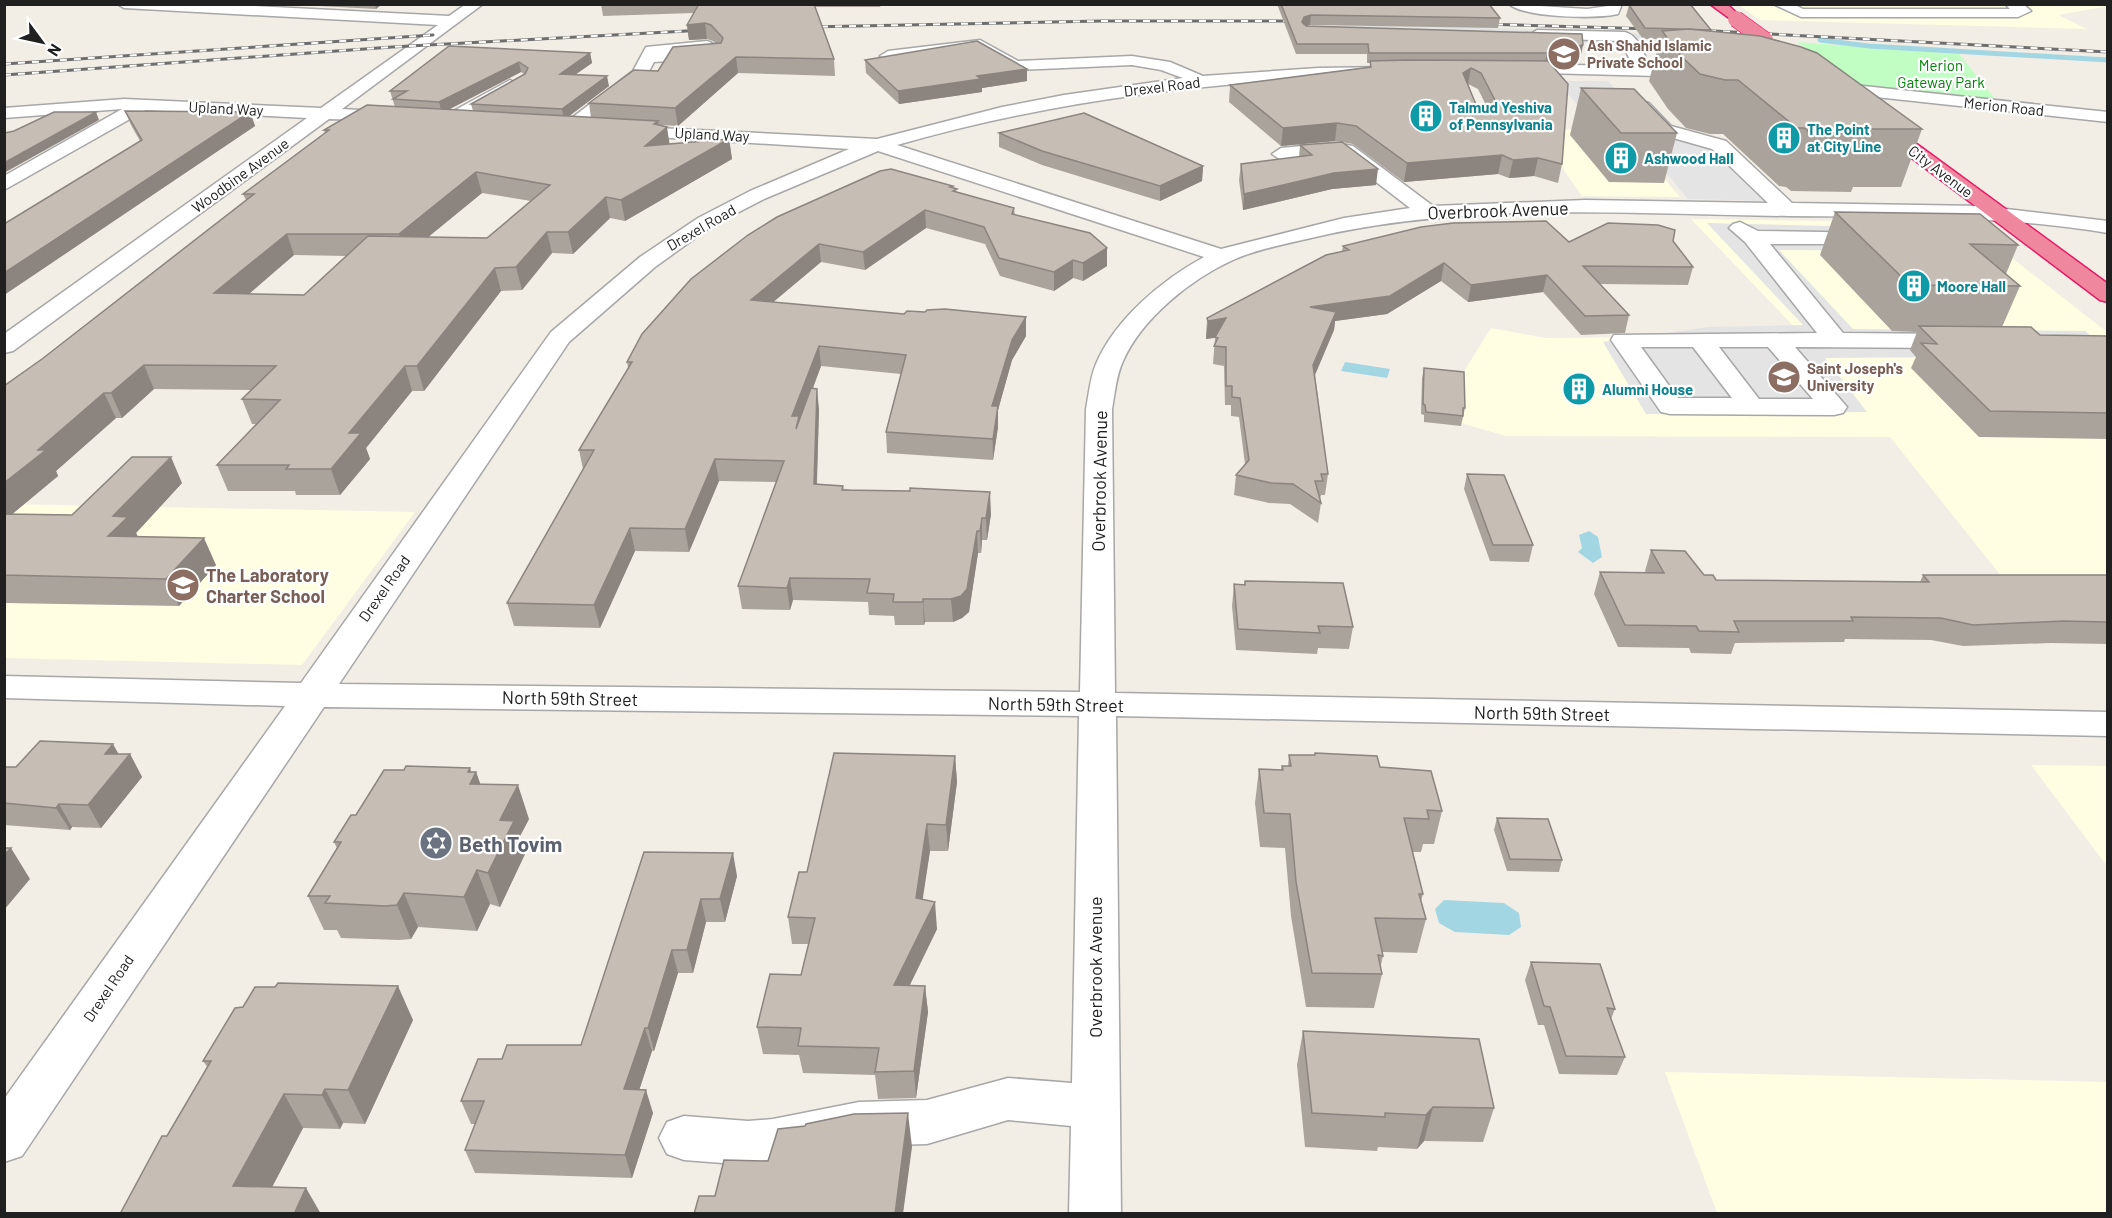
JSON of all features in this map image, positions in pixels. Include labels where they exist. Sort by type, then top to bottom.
[{"type":"highway","points":[[1717,4],[1780,51]]},
{"type":"highway","name":"City Avenue","points":[[1819,84],[1857,108],[2108,295]]},
{"type":"street","points":[[124,4],[454,21]]},
{"type":"street","name":"Woodbine Avenue","points":[[4,346],[476,4]]},
{"type":"street","points":[[1516,4],[1587,14],[1613,10],[1615,4]]},
{"type":"street","points":[[1780,4],[1801,13],[2018,14],[2024,11],[2012,4]]},
{"type":"street","points":[[1970,4],[1986,13]]},
{"type":"street","points":[[1520,35],[1625,37],[1632,45],[1643,71]]},
{"type":"street","points":[[888,56],[980,45],[1009,64],[1040,66],[1102,59],[1146,61],[1176,68],[1200,81]]},
{"type":"street","points":[[1632,45],[1651,46]]},
{"type":"street","points":[[569,127],[640,74],[649,57]]},
{"type":"street","points":[[1490,69],[1709,73]]},
{"type":"street","points":[[1609,71],[1665,130],[1719,145],[1787,210]]},
{"type":"street","name":"Drexel Road","points":[[4,1140],[560,337],[636,269],[707,220],[777,186],[877,145],[1012,111],[1091,95],[1276,73],[1394,73]]},
{"type":"street","points":[[446,120],[520,79]]},
{"type":"street","name":"Merion Road","points":[[1819,84],[2108,117]]},
{"type":"street","points":[[45,93],[83,96],[88,105]]},
{"type":"street","name":"Upland Way","points":[[4,97],[17,106],[143,104],[479,122]]},
{"type":"street","points":[[4,184],[143,104]]},
{"type":"street","points":[[4,120],[17,106]]},
{"type":"street","name":"Upland Way","points":[[546,126],[877,145],[1222,256]]},
{"type":"street","points":[[1281,154],[1346,150],[1428,212]]},
{"type":"street","name":"Overbrook Avenue","points":[[1095,1214],[1099,409],[1109,363],[1122,340],[1143,317],[1171,291],[1222,256],[1351,222],[1428,212],[1543,207],[1997,212],[2108,227]]},
{"type":"street","points":[[1724,209],[1739,227],[1753,237],[1836,339]]},
{"type":"street","points":[[1912,211],[1930,230]]},
{"type":"street","points":[[1753,237],[1891,238]]},
{"type":"street","points":[[1775,340],[1834,407],[1670,406],[1623,340],[1836,339],[1978,342]]},
{"type":"street","points":[[1700,340],[1752,407]]},
{"type":"street","name":"North 59th Street","points":[[4,687],[310,695],[1096,704],[2108,724]]},
{"type":"street","points":[[684,1138],[748,1143],[773,1142],[859,1124],[927,1122],[981,1105],[1008,1100],[1095,1107]]},
{"type":"shaded area","points":[[2105,4],[2108,6],[2058,15],[2087,29],[1759,20],[1739,5]]},
{"type":"shaded area","points":[[1306,26],[1446,26],[1734,37],[1660,53],[1592,43],[1310,39]]},
{"type":"shaded area","points":[[1557,81],[1608,81],[1652,128],[1597,128]]},
{"type":"shaded area","points":[[1535,129],[1623,130],[1680,197],[1582,196]]},
{"type":"shaded area","points":[[1633,134],[1657,134],[1709,147],[1764,201],[1688,199]]},
{"type":"shaded area","name":"Saint Joseph's University","points":[[1691,219],[1967,223],[2107,332],[2107,611],[2026,607],[1890,437],[1506,436],[1436,416],[1491,328],[1545,338],[1803,336]]},
{"type":"shaded area","points":[[1707,223],[1912,228],[1935,251],[1779,250],[1853,329],[2085,331],[2107,350],[2108,356],[1825,358],[1867,412],[1646,414],[1603,342],[1708,327],[1803,325]]},
{"type":"shaded area","name":"The Laboratory Charter School","points":[[5,504],[415,512],[302,665],[5,658]]},
{"type":"shaded area","points":[[2031,765],[2107,766],[2107,866]]},
{"type":"shaded area","points":[[1665,1072],[2107,1082],[2107,1213],[1717,1213]]},
{"type":"green space","name":"Merion Gateway Park","points":[[1797,42],[1959,54],[1996,100],[1858,85]]},
{"type":"water","points":[[1345,362],[1390,369],[1387,378],[1341,371]]},
{"type":"water","points":[[1589,531],[1598,537],[1602,557],[1593,563],[1578,552],[1582,548],[1579,535]]},
{"type":"water","points":[[1444,900],[1504,903],[1519,913],[1521,927],[1509,935],[1455,932],[1439,923],[1435,909]]},
{"type":"building","points":[[699,4],[814,4],[834,59],[736,57],[675,108],[589,103],[634,70],[658,71],[673,47],[721,43],[723,38],[711,25],[705,23],[687,25]]},
{"type":"building","points":[[1281,4],[1489,4],[1500,18],[1311,15],[1304,17],[1302,22],[1306,26],[1582,34],[1583,45],[1547,53],[1369,53],[1368,44],[1297,44]]},
{"type":"building","points":[[1690,4],[1711,30],[1645,28],[1629,5]]},
{"type":"building","points":[[1689,29],[1760,36],[1817,53],[1922,129],[1865,129],[1871,133],[1810,133],[1805,128],[1797,128],[1738,80],[1725,80],[1700,74],[1682,57],[1662,31]]},
{"type":"building","points":[[977,41],[1027,69],[977,76],[981,79],[898,91],[865,60]]},
{"type":"building","points":[[449,46],[590,53],[560,74],[607,76],[562,109],[471,104],[525,74],[528,68],[519,62],[439,102],[393,99],[407,91],[390,91]]},
{"type":"building","points":[[1370,61],[1548,61],[1568,84],[1562,164],[1538,158],[1513,160],[1502,155],[1407,163],[1356,126],[1337,123],[1283,128],[1230,85],[1371,67]],"holes":[[[1471,68],[1481,73],[1498,106],[1488,112],[1477,107],[1463,73]]]},
{"type":"building","points":[[1581,88],[1634,89],[1677,133],[1621,133]]},
{"type":"building","points":[[367,105],[658,121],[654,124],[667,127],[645,146],[729,139],[621,200],[606,197],[568,232],[547,232],[516,267],[495,268],[417,366],[405,366],[349,433],[361,433],[331,469],[286,469],[289,465],[217,465],[280,400],[242,399],[276,366],[144,365],[111,393],[104,393],[38,450],[46,450],[4,483],[4,386],[254,194],[243,194],[329,130],[324,130]],"holes":[[[476,172],[550,185],[487,238],[368,236],[304,295],[214,293],[287,234],[399,234]]]},
{"type":"building","points":[[125,111],[250,112],[4,273],[4,224],[142,140]]},
{"type":"building","points":[[54,112],[96,112],[4,163],[4,133],[14,131]]},
{"type":"building","points":[[1084,113],[1203,166],[1160,186],[1042,151],[999,133]]},
{"type":"building","points":[[1342,142],[1378,169],[1334,173],[1244,194],[1241,164],[1312,155],[1300,145]]},
{"type":"building","points":[[891,169],[953,186],[950,187],[957,189],[953,191],[1014,208],[1012,214],[1090,233],[1107,248],[1083,263],[1073,260],[1054,272],[999,258],[984,227],[925,210],[863,252],[819,244],[751,300],[904,314],[907,311],[925,312],[945,309],[1026,317],[1012,340],[992,406],[998,406],[993,439],[886,432],[906,355],[819,346],[792,416],[799,416],[796,429],[811,388],[817,389],[814,484],[843,486],[842,490],[910,491],[910,488],[990,492],[986,518],[982,518],[980,531],[977,531],[967,589],[961,596],[951,599],[923,599],[923,602],[893,602],[894,594],[867,593],[870,579],[790,578],[787,588],[738,586],[784,461],[715,459],[685,529],[630,528],[594,605],[507,603],[594,450],[579,450],[632,362],[627,362],[642,334],[691,279],[748,235],[777,217],[880,171]]},
{"type":"building","points":[[1835,212],[1980,214],[2018,245],[1970,244],[2020,286],[1910,285]]},
{"type":"building","points":[[1546,221],[1569,242],[1608,223],[1658,225],[1675,230],[1673,241],[1693,267],[1583,266],[1629,315],[1585,316],[1547,275],[1471,285],[1444,263],[1390,296],[1310,307],[1336,312],[1313,365],[1328,474],[1321,474],[1323,481],[1315,481],[1321,503],[1293,484],[1271,483],[1236,475],[1249,460],[1240,398],[1232,397],[1232,386],[1226,386],[1226,347],[1214,346],[1218,338],[1215,337],[1226,318],[1208,321],[1207,318],[1326,255],[1349,250],[1343,246],[1421,227],[1453,223]]},
{"type":"building","points":[[1919,326],[2031,327],[2040,335],[2108,336],[2108,413],[1990,411],[1921,343],[1937,344]]},
{"type":"building","points":[[1424,368],[1464,372],[1465,408],[1463,408],[1463,416],[1426,412],[1423,404]]},
{"type":"building","points":[[132,457],[171,457],[113,516],[128,517],[108,536],[204,538],[166,579],[4,575],[4,514],[72,515]]},
{"type":"building","points":[[1467,474],[1504,475],[1533,545],[1493,545]]},
{"type":"building","points":[[1651,550],[1685,551],[1704,575],[1713,575],[1716,580],[1929,582],[1923,575],[2108,575],[2108,622],[2063,621],[1973,625],[1941,618],[1851,617],[1853,621],[1734,621],[1739,632],[1699,631],[1696,626],[1625,625],[1600,572],[1664,573]]},
{"type":"building","points":[[1245,581],[1343,583],[1353,627],[1318,626],[1320,633],[1238,629],[1234,584],[1245,585]]},
{"type":"building","points":[[40,741],[113,744],[105,754],[130,754],[88,805],[59,804],[56,808],[4,803],[4,767],[16,767]]},
{"type":"building","points":[[834,753],[955,756],[946,825],[927,824],[916,898],[935,902],[894,985],[925,986],[914,1071],[875,1072],[879,1048],[798,1046],[801,1028],[757,1027],[770,974],[801,975],[815,918],[788,917],[799,872],[807,872]]},
{"type":"building","points":[[1315,753],[1377,756],[1380,767],[1431,771],[1442,811],[1427,810],[1429,819],[1404,818],[1423,894],[1419,894],[1426,919],[1375,918],[1383,956],[1378,955],[1382,974],[1312,973],[1296,882],[1290,814],[1264,813],[1259,769],[1283,770],[1282,766],[1291,766],[1289,755],[1315,755]]},
{"type":"building","points":[[406,766],[470,768],[468,772],[476,772],[470,784],[518,785],[500,820],[514,821],[488,873],[477,870],[464,897],[404,893],[397,905],[385,906],[325,903],[330,896],[308,896],[341,842],[334,842],[351,815],[356,815],[384,770],[404,770]]},
{"type":"building","points":[[1497,818],[1548,819],[1562,860],[1510,859]]},
{"type":"building","points":[[4,848],[11,848],[4,855]]},
{"type":"building","points":[[644,852],[733,853],[720,899],[701,899],[687,950],[672,950],[648,1028],[645,1028],[624,1089],[646,1090],[625,1155],[465,1150],[484,1101],[461,1101],[478,1059],[502,1059],[507,1045],[581,1045]]},
{"type":"building","points":[[1531,962],[1600,964],[1615,1009],[1607,1008],[1625,1057],[1566,1056],[1550,1007],[1544,1006]]},
{"type":"building","points":[[278,983],[398,986],[348,1090],[325,1089],[322,1095],[284,1094],[233,1186],[306,1188],[294,1214],[120,1214],[162,1136],[167,1136],[211,1061],[203,1061],[235,1008],[243,1007],[255,987],[275,987]]},
{"type":"building","points":[[1303,1031],[1479,1039],[1494,1108],[1433,1107],[1426,1115],[1385,1113],[1385,1117],[1312,1113]]},
{"type":"building","points":[[908,1113],[895,1214],[694,1214],[699,1196],[715,1196],[724,1160],[768,1161],[778,1129],[805,1126],[854,1114]]},
{"type":"waterway","points":[[1820,40],[1869,46],[2108,60]]},
{"type":"railway","points":[[807,27],[1102,21],[1299,21]]},
{"type":"railway","points":[[1482,24],[1653,29]]},
{"type":"railway","points":[[4,75],[392,47],[705,30]]},
{"type":"railway","points":[[1695,30],[2108,52]]},
{"type":"railway","points":[[4,64],[433,35]]},
{"type":"place","name":"Ash Shahid Islamic Private School","points":[[1564,54]]},
{"type":"place","name":"Talmud Yeshiva of Pennsylvania","points":[[1426,116]]},
{"type":"place","name":"The Point at City Line","points":[[1784,138]]},
{"type":"place","name":"Ashwood Hall","points":[[1621,158]]},
{"type":"place","name":"Moore Hall","points":[[1914,286]]},
{"type":"place","name":"Saint Joseph's University","points":[[1784,377]]},
{"type":"place","name":"Alumni House","points":[[1579,389]]},
{"type":"place","name":"The Laboratory Charter School","points":[[183,585]]},
{"type":"place","name":"Beth Tovim","points":[[436,843]]}]
